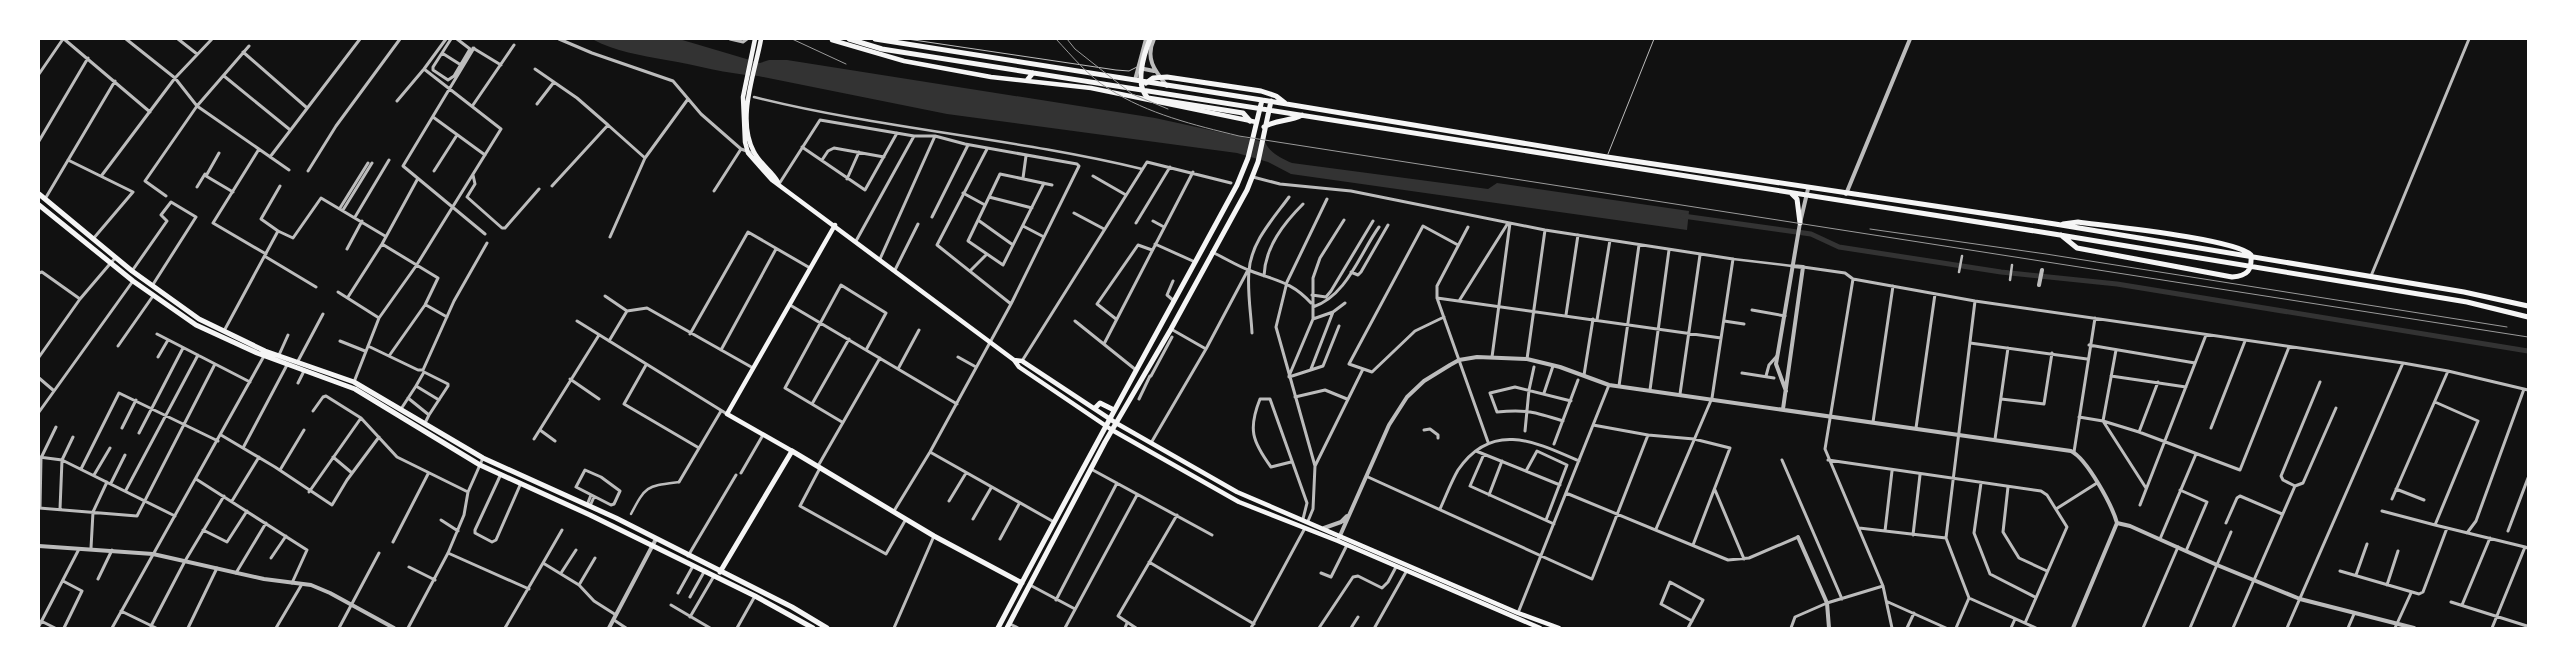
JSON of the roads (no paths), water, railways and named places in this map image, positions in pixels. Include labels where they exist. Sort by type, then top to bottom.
[{"type":"main road","points":[[755,39],[743,97],[748,152],[772,180],[990,341],[1014,360],[1019,368],[1112,430],[1239,502],[1338,541],[1406,572],[1540,628]]},
{"type":"main road","points":[[761,39],[748,104],[747,134],[755,154],[779,184]]},
{"type":"main road","points":[[832,39],[904,61],[991,77],[1090,88],[1253,121]]},
{"type":"main road","points":[[848,39],[882,49],[2060,235],[2467,302],[2528,317]]},
{"type":"main road","points":[[874,39],[1271,101],[1808,189],[2055,224],[2464,292],[2528,306]]},
{"type":"main road","points":[[1152,39],[1142,67],[1141,86],[1144,94],[1151,100],[1243,114],[1253,121]]},
{"type":"main road","points":[[1003,68],[1004,60]]},
{"type":"main road","points":[[1019,71],[1020,63]]},
{"type":"main road","points":[[1028,80],[1033,73]]},
{"type":"main road","points":[[1141,86],[1153,78],[1167,77],[1261,91],[1278,98],[1285,104]]},
{"type":"main road","points":[[998,628],[1104,425],[1137,370],[1237,185],[1248,158],[1252,140],[1253,121],[1262,100]]},
{"type":"main road","points":[[1008,626],[1091,468],[1171,329],[1253,178],[1271,101]]},
{"type":"main road","points":[[1243,114],[1252,107]]},
{"type":"main road","points":[[1264,127],[1272,122],[1292,120],[1302,115]]},
{"type":"main road","points":[[1791,193],[1796,199],[1800,223]]},
{"type":"main road","points":[[39,194],[115,258],[199,319],[288,364],[372,398],[480,465],[653,546],[755,596],[813,628]]},
{"type":"main road","points":[[39,204],[133,281],[196,325],[265,353],[298,361],[354,382],[483,458],[656,539],[746,584],[826,628]]},
{"type":"main road","points":[[2055,224],[2078,222],[2177,235],[2246,250],[2251,255],[2252,265],[2249,272],[2242,276],[2232,277],[2076,248],[2060,235]]},
{"type":"main road","points":[[835,225],[727,414],[934,536],[1022,583]]},
{"type":"main road","points":[[1014,360],[1022,361],[1116,423],[1237,492],[1518,613],[1559,628]]},
{"type":"main road","points":[[1095,408],[1100,403],[1114,410]]},
{"type":"main road","points":[[720,572],[792,452]]},
{"type":"main road","points":[[742,590],[746,584]]},
{"type":"street","points":[[39,74],[64,39],[150,112]]},
{"type":"street","points":[[126,39],[175,78],[197,106],[289,170]]},
{"type":"street","points":[[178,39],[196,54]]},
{"type":"street","points":[[102,175],[175,78],[212,39]]},
{"type":"street","points":[[270,157],[306,106],[360,39]]},
{"type":"street","points":[[308,171],[336,126],[400,39]]},
{"type":"street","points":[[397,101],[446,39]]},
{"type":"street","points":[[432,72],[452,39]]},
{"type":"street","points":[[424,69],[451,80],[470,49],[458,39]]},
{"type":"street","points":[[458,39],[501,65]]},
{"type":"street","points":[[559,39],[592,53],[667,77],[678,86],[701,114],[741,149],[755,154]]},
{"type":"street","points":[[730,39],[743,42],[747,39]]},
{"type":"street","points":[[1135,80],[1146,39]]},
{"type":"street","points":[[1152,39],[1150,49],[1154,71],[1167,86]]},
{"type":"street","points":[[1846,194],[1910,39]]},
{"type":"street","points":[[2371,277],[2469,39]]},
{"type":"street","points":[[473,105],[514,45]]},
{"type":"street","points":[[166,196],[145,181],[197,106],[249,46]]},
{"type":"street","points":[[474,48],[403,166],[484,234]]},
{"type":"street","points":[[243,52],[306,106]]},
{"type":"street","points":[[442,53],[461,65]]},
{"type":"street","points":[[39,141],[88,58]]},
{"type":"street","points":[[1137,67],[1154,71]]},
{"type":"street","points":[[535,69],[577,98],[645,158]]},
{"type":"street","points":[[354,382],[379,318],[416,266],[501,127],[443,84],[432,72]]},
{"type":"street","points":[[224,76],[289,130]]},
{"type":"street","points":[[443,84],[445,79]]},
{"type":"street","points":[[45,199],[115,81]]},
{"type":"street","points":[[537,104],[554,82]]},
{"type":"street","points":[[754,97],[810,111],[1080,154],[1142,169]]},
{"type":"street","points":[[610,237],[645,158],[688,99]]},
{"type":"street","points":[[433,117],[485,155]]},
{"type":"street","points":[[779,184],[820,120],[914,136],[935,136],[968,145],[1079,166],[1012,304],[930,452],[894,511]]},
{"type":"street","points":[[552,186],[608,125]]},
{"type":"street","points":[[39,132],[43,134]]},
{"type":"street","points":[[802,147],[865,190],[868,189],[897,133]]},
{"type":"street","points":[[434,171],[457,135]]},
{"type":"street","points":[[856,241],[914,136]]},
{"type":"street","points":[[880,259],[935,136]]},
{"type":"street","points":[[932,217],[968,145]]},
{"type":"street","points":[[822,160],[828,151],[834,148],[884,157]]},
{"type":"street","points":[[987,148],[937,245],[1012,304]]},
{"type":"street","points":[[714,191],[741,149]]},
{"type":"street","points":[[259,150],[213,223],[316,287]]},
{"type":"street","points":[[848,179],[859,152]]},
{"type":"street","points":[[197,187],[220,153]]},
{"type":"street","points":[[1023,178],[1026,156]]},
{"type":"street","points":[[68,160],[102,175],[133,192],[93,240]]},
{"type":"street","points":[[355,217],[389,160]]},
{"type":"street","points":[[1022,361],[1147,162],[1231,182]]},
{"type":"street","points":[[341,209],[370,163]]},
{"type":"street","points":[[1136,223],[1170,167]]},
{"type":"street","points":[[1104,344],[1193,172]]},
{"type":"street","points":[[206,174],[233,192]]},
{"type":"street","points":[[1044,183],[1003,265],[968,241],[1000,174],[1023,178],[1044,183],[1052,185]]},
{"type":"street","points":[[472,175],[475,184],[467,197],[502,228],[505,228],[539,189]]},
{"type":"street","points":[[1093,176],[1126,195]]},
{"type":"street","points":[[1253,178],[1280,184],[1351,191],[1545,230],[1700,255],[1845,273],[1853,279],[1975,301],[2403,363],[2448,371],[2526,390],[2476,521],[2467,533]]},
{"type":"street","points":[[348,298],[382,244],[417,179]]},
{"type":"street","points":[[280,186],[261,219],[278,231],[293,238],[322,198],[385,236]]},
{"type":"street","points":[[1786,390],[1776,364],[1792,266],[1808,189]]},
{"type":"street","points":[[963,193],[985,205]]},
{"type":"street","points":[[989,197],[1032,208]]},
{"type":"street","points":[[1151,443],[1206,349],[1248,270],[1259,238],[1289,197]]},
{"type":"street","points":[[1315,466],[1276,333],[1287,282],[1328,200]]},
{"type":"street","points":[[132,271],[167,221],[161,215],[171,202],[196,217],[152,286]]},
{"type":"street","points":[[1264,276],[1264,264],[1273,242],[1303,204]]},
{"type":"street","points":[[1074,213],[1104,229]]},
{"type":"street","points":[[978,220],[1013,245]]},
{"type":"street","points":[[1289,377],[1313,319],[1313,278],[1320,258],[1344,220]]},
{"type":"street","points":[[346,250],[362,221]]},
{"type":"street","points":[[1153,221],[1164,227]]},
{"type":"street","points":[[1312,295],[1326,296],[1331,291],[1374,221]]},
{"type":"street","points":[[1458,301],[1509,223]]},
{"type":"street","points":[[1492,357],[1509,223]]},
{"type":"street","points":[[895,270],[918,224]]},
{"type":"street","points":[[1351,272],[1358,274],[1361,272],[1388,225]]},
{"type":"street","points":[[1023,226],[1044,237]]},
{"type":"street","points":[[1444,317],[1414,331],[1372,372],[1349,364],[1423,226],[1458,245]]},
{"type":"street","points":[[1312,305],[1330,298],[1351,272],[1379,227]]},
{"type":"street","points":[[1468,227],[1437,286],[1437,298],[1488,442]]},
{"type":"street","points":[[1527,359],[1545,230]]},
{"type":"street","points":[[224,332],[278,231]]},
{"type":"street","points":[[690,334],[748,232],[810,268]]},
{"type":"street","points":[[1566,315],[1578,235]]},
{"type":"street","points":[[1584,375],[1610,240]]},
{"type":"street","points":[[368,346],[422,371],[447,317],[487,243]]},
{"type":"street","points":[[382,244],[416,266],[438,277],[425,305],[389,356]]},
{"type":"street","points":[[1155,244],[1195,262]]},
{"type":"street","points":[[1116,319],[1097,304],[1138,245],[1152,250]]},
{"type":"street","points":[[1619,386],[1638,245]]},
{"type":"street","points":[[721,350],[776,249]]},
{"type":"street","points":[[1650,390],[1669,250]]},
{"type":"street","points":[[1212,252],[1248,270],[1287,282],[1300,290],[1312,305]]},
{"type":"street","points":[[971,270],[987,254]]},
{"type":"street","points":[[1680,394],[1700,255]]},
{"type":"street","points":[[1960,272],[1962,256]]},
{"type":"street","points":[[39,357],[80,299],[115,258]]},
{"type":"street","points":[[1656,529],[1712,398],[1733,259]]},
{"type":"street","points":[[2010,280],[2012,265]]},
{"type":"street","points":[[1783,409],[1802,267]]},
{"type":"street","points":[[1248,270],[1252,332]]},
{"type":"street","points":[[2039,284],[2042,270]]},
{"type":"street","points":[[40,272],[80,299]]},
{"type":"street","points":[[1853,279],[1825,449],[1828,460],[1883,586],[1892,628]]},
{"type":"street","points":[[39,412],[133,281]]},
{"type":"street","points":[[1173,281],[1167,294],[1174,301]]},
{"type":"street","points":[[842,422],[785,388],[841,285],[886,313],[866,350]]},
{"type":"street","points":[[1873,422],[1893,286]]},
{"type":"street","points":[[338,292],[379,318]]},
{"type":"street","points":[[1916,428],[1935,294]]},
{"type":"street","points":[[118,346],[153,296]]},
{"type":"street","points":[[605,296],[627,311],[647,308],[753,368]]},
{"type":"street","points":[[1437,298],[1721,338]]},
{"type":"street","points":[[1956,628],[1969,598],[1946,538],[1975,301]]},
{"type":"street","points":[[1313,319],[1333,312],[1345,303]]},
{"type":"street","points":[[425,305],[447,317]]},
{"type":"street","points":[[790,305],[957,404]]},
{"type":"street","points":[[1752,310],[1785,316]]},
{"type":"street","points":[[609,341],[627,311]]},
{"type":"street","points":[[1310,370],[1333,312]]},
{"type":"street","points":[[298,361],[323,314]]},
{"type":"street","points":[[2074,452],[2095,318]]},
{"type":"street","points":[[577,321],[727,414]]},
{"type":"street","points":[[1074,321],[1137,370]]},
{"type":"street","points":[[1724,321],[1744,324]]},
{"type":"street","points":[[1289,377],[1326,363],[1339,326]]},
{"type":"street","points":[[1171,329],[1206,349]]},
{"type":"street","points":[[898,368],[920,330]]},
{"type":"street","points":[[157,334],[250,382]]},
{"type":"street","points":[[279,355],[288,335]]},
{"type":"street","points":[[534,439],[599,335]]},
{"type":"street","points":[[2140,505],[2206,335]]},
{"type":"street","points":[[1140,399],[1172,337]]},
{"type":"street","points":[[158,357],[168,340]]},
{"type":"street","points":[[812,404],[848,340]]},
{"type":"street","points":[[340,341],[366,351]]},
{"type":"street","points":[[2211,428],[2245,341]]},
{"type":"street","points":[[1970,343],[2052,353],[2087,360]]},
{"type":"street","points":[[2090,345],[2195,363]]},
{"type":"street","points":[[138,433],[183,348]]},
{"type":"street","points":[[1995,439],[2008,348]]},
{"type":"street","points":[[2078,417],[2103,421],[2139,432],[2240,470],[2289,348]]},
{"type":"street","points":[[2116,350],[2103,421],[2146,489]]},
{"type":"street","points":[[112,628],[218,441],[265,353]]},
{"type":"street","points":[[2001,399],[2044,404],[2052,353]]},
{"type":"street","points":[[126,490],[198,355]]},
{"type":"street","points":[[1766,376],[1769,365],[1777,356]]},
{"type":"street","points":[[958,357],[976,367]]},
{"type":"street","points":[[1338,541],[1368,477],[1389,425],[1407,397],[1424,381],[1459,360],[1492,357],[1527,359],[1619,386],[2064,448],[2074,452],[2097,483],[2115,515],[2116,523],[2074,628]]},
{"type":"street","points":[[880,358],[842,422],[800,506],[886,554],[906,519]]},
{"type":"street","points":[[2288,628],[2403,363]]},
{"type":"street","points":[[56,427],[40,457],[39,508],[137,516],[215,364]]},
{"type":"street","points":[[243,448],[288,364]]},
{"type":"street","points":[[646,365],[624,404],[699,448]]},
{"type":"street","points":[[1544,394],[1554,366]]},
{"type":"street","points":[[1525,431],[1529,390],[1534,367]]},
{"type":"street","points":[[1305,520],[1311,514],[1315,466],[1363,369]]},
{"type":"street","points":[[298,383],[304,370]]},
{"type":"street","points":[[2392,499],[2448,371]]},
{"type":"street","points":[[401,409],[424,372],[447,383],[448,386],[424,424]]},
{"type":"street","points":[[1145,373],[1151,376]]},
{"type":"street","points":[[1742,373],[1774,378]]},
{"type":"street","points":[[2111,376],[2186,387]]},
{"type":"street","points":[[39,378],[53,390]]},
{"type":"street","points":[[570,379],[600,399]]},
{"type":"street","points":[[1554,444],[1578,380]]},
{"type":"street","points":[[2139,432],[2158,382]]},
{"type":"street","points":[[2320,382],[2281,476],[2282,480],[2295,486],[2303,484],[2336,408]]},
{"type":"street","points":[[1518,613],[1542,557],[1609,384]]},
{"type":"street","points":[[416,386],[439,400]]},
{"type":"street","points":[[1563,421],[1527,410],[1497,412],[1490,393],[1515,387],[1570,401]]},
{"type":"street","points":[[1295,398],[1325,390],[1347,400]]},
{"type":"street","points":[[81,469],[119,393],[218,441]]},
{"type":"street","points":[[313,411],[325,396],[361,418],[397,457],[428,474],[468,492]]},
{"type":"street","points":[[408,398],[429,415]]},
{"type":"street","points":[[1291,462],[1271,467],[1254,440],[1253,430],[1260,399],[1270,399],[1291,462],[1308,503],[1305,520]]},
{"type":"street","points":[[122,428],[136,400]]},
{"type":"street","points":[[2435,402],[2478,421],[2435,525]]},
{"type":"street","points":[[631,514],[644,490],[658,484],[679,482],[721,411]]},
{"type":"street","points":[[309,492],[361,418]]},
{"type":"street","points":[[1593,425],[1648,435],[1694,438],[1730,448],[1693,545]]},
{"type":"street","points":[[1424,430],[1430,429],[1438,435],[1438,438]]},
{"type":"street","points":[[280,470],[304,430]]},
{"type":"street","points":[[540,430],[555,441]]},
{"type":"street","points":[[741,473],[763,434]]},
{"type":"street","points":[[221,435],[259,456],[309,492],[331,505],[379,437]]},
{"type":"street","points":[[1368,477],[1592,579],[1648,435]]},
{"type":"street","points":[[60,509],[62,460],[73,437]]},
{"type":"street","points":[[1440,509],[1458,470],[1476,450],[1488,442],[1514,438],[1537,442],[1579,461]]},
{"type":"street","points":[[94,475],[110,448]]},
{"type":"street","points":[[1476,450],[1560,484]]},
{"type":"street","points":[[1526,471],[1534,454],[1538,451],[1567,464],[1546,520]]},
{"type":"street","points":[[930,452],[1054,523]]},
{"type":"street","points":[[1484,454],[1470,486],[1554,524]]},
{"type":"street","points":[[2160,539],[2196,454]]},
{"type":"street","points":[[91,548],[93,512],[125,456]]},
{"type":"street","points":[[232,501],[259,456]]},
{"type":"street","points":[[40,457],[62,460],[126,490],[175,516]]},
{"type":"street","points":[[333,457],[352,473]]},
{"type":"street","points":[[408,628],[448,554],[467,504],[468,492],[483,458]]},
{"type":"street","points":[[1782,460],[1842,599]]},
{"type":"street","points":[[1828,460],[1892,471],[2041,491],[2047,495],[2067,526],[2025,623]]},
{"type":"street","points":[[1488,495],[1502,461]]},
{"type":"street","points":[[1091,468],[1212,535]]},
{"type":"street","points":[[583,471],[601,477],[621,492],[613,505],[593,496],[576,487],[583,471]]},
{"type":"street","points":[[1886,531],[1892,471]]},
{"type":"street","points":[[950,500],[966,473]]},
{"type":"street","points":[[393,542],[428,474]]},
{"type":"street","points":[[502,474],[474,532],[492,542],[496,540],[521,483]]},
{"type":"street","points":[[688,556],[736,474]]},
{"type":"street","points":[[1913,535],[1920,475]]},
{"type":"street","points":[[2508,531],[2528,478]]},
{"type":"street","points":[[196,479],[307,550],[292,583]]},
{"type":"street","points":[[1056,600],[1117,483]]},
{"type":"street","points":[[1980,483],[1974,534],[1990,574],[2036,597]]},
{"type":"street","points":[[2056,509],[2097,483]]},
{"type":"street","points":[[2233,628],[2295,486]]},
{"type":"street","points":[[2008,487],[2003,532],[2019,558],[2047,571]]},
{"type":"street","points":[[974,519],[991,488]]},
{"type":"street","points":[[2396,489],[2424,500]]},
{"type":"street","points":[[1715,490],[1744,559]]},
{"type":"street","points":[[2180,490],[2207,502],[2186,551]]},
{"type":"street","points":[[1566,493],[1728,560],[1760,555],[1798,537],[1827,603],[1829,628]]},
{"type":"street","points":[[1065,628],[1137,495]]},
{"type":"street","points":[[150,627],[184,561],[224,496]]},
{"type":"street","points":[[588,506],[593,496]]},
{"type":"street","points":[[2226,523],[2237,498],[2240,496],[2282,514]]},
{"type":"street","points":[[1000,539],[1019,504]]},
{"type":"street","points":[[203,530],[227,542],[247,511]]},
{"type":"street","points":[[1307,511],[1311,514]]},
{"type":"street","points":[[2382,511],[2527,548],[2492,628]]},
{"type":"street","points":[[1324,528],[1341,522],[1349,514]]},
{"type":"street","points":[[1136,628],[1118,617],[1177,515]]},
{"type":"street","points":[[441,520],[458,531]]},
{"type":"street","points":[[236,573],[266,523]]},
{"type":"street","points":[[2116,523],[2130,526],[2217,566],[2300,599],[2396,626],[2414,628]]},
{"type":"street","points":[[1251,628],[1305,528]]},
{"type":"street","points":[[1858,528],[1946,538]]},
{"type":"street","points":[[2340,571],[2411,593],[2423,592],[2447,528]]},
{"type":"street","points":[[505,628],[562,530]]},
{"type":"street","points":[[2190,628],[2231,532]]},
{"type":"street","points":[[271,558],[286,536]]},
{"type":"street","points":[[894,628],[934,536]]},
{"type":"street","points":[[2462,605],[2490,538]]},
{"type":"street","points":[[609,628],[656,539]]},
{"type":"street","points":[[2356,576],[2367,544]]},
{"type":"street","points":[[1322,573],[1329,577],[1332,575],[1347,545]]},
{"type":"street","points":[[39,546],[91,548],[153,554],[236,573],[302,584],[330,593],[388,627],[394,628]]},
{"type":"street","points":[[39,626],[80,548]]},
{"type":"street","points":[[2143,628],[2178,548]]},
{"type":"street","points":[[98,578],[112,550]]},
{"type":"street","points":[[561,573],[576,550]]},
{"type":"street","points":[[2387,585],[2398,552]]},
{"type":"street","points":[[339,628],[379,553]]},
{"type":"street","points":[[448,554],[529,589]]},
{"type":"street","points":[[579,585],[595,558]]},
{"type":"street","points":[[1149,562],[1254,624]]},
{"type":"street","points":[[543,563],[579,585],[594,601],[616,615]]},
{"type":"street","points":[[678,593],[693,566]]},
{"type":"street","points":[[409,567],[435,580]]},
{"type":"street","points":[[1319,628],[1353,577],[1358,576],[1382,588],[1388,582],[1396,567]]},
{"type":"street","points":[[188,628],[217,568]]},
{"type":"street","points":[[690,597],[704,572]]},
{"type":"street","points":[[1375,627],[1406,572]]},
{"type":"street","points":[[690,617],[714,576]]},
{"type":"street","points":[[63,581],[82,591],[64,628]]},
{"type":"street","points":[[1688,628],[1692,621],[1703,600],[1670,582],[1661,604],[1692,621]]},
{"type":"street","points":[[276,628],[302,584]]},
{"type":"street","points":[[1029,585],[1075,609]]},
{"type":"street","points":[[1791,628],[1795,617],[1827,603],[1883,586]]},
{"type":"street","points":[[2396,626],[2411,593]]},
{"type":"street","points":[[737,628],[755,596]]},
{"type":"street","points":[[1969,598],[2036,628]]},
{"type":"street","points":[[1887,602],[1946,628]]},
{"type":"street","points":[[2451,602],[2527,626]]},
{"type":"street","points":[[671,605],[710,628]]},
{"type":"street","points":[[121,611],[150,627],[156,628]]},
{"type":"street","points":[[1907,628],[1914,613]]},
{"type":"street","points":[[2348,628],[2354,614]]},
{"type":"street","points":[[1352,628],[1358,617]]},
{"type":"street","points":[[2011,628],[2015,619]]},
{"type":"street","points":[[614,620],[626,628]]},
{"type":"street","points":[[41,622],[55,628]]},
{"type":"street","points":[[1125,628],[1128,623]]},
{"type":"street","points":[[1008,626],[1018,628]]},
{"type":"lane","points":[[906,39],[1116,70],[1129,71],[1137,67]]},
{"type":"lane","points":[[1607,157],[1654,39]]},
{"type":"waterway","points":[[1683,216],[1811,234],[1839,247],[2001,272],[2117,284],[2528,351]]},
{"type":"railway","points":[[792,39],[846,64]]},
{"type":"railway","points":[[1056,39],[1095,79],[1124,98],[1172,118],[1239,136],[2528,337]]},
{"type":"railway","points":[[1067,39],[1075,49],[1132,94],[1168,109]]},
{"type":"railway","points":[[1870,229],[2046,254],[2507,327]]}]
